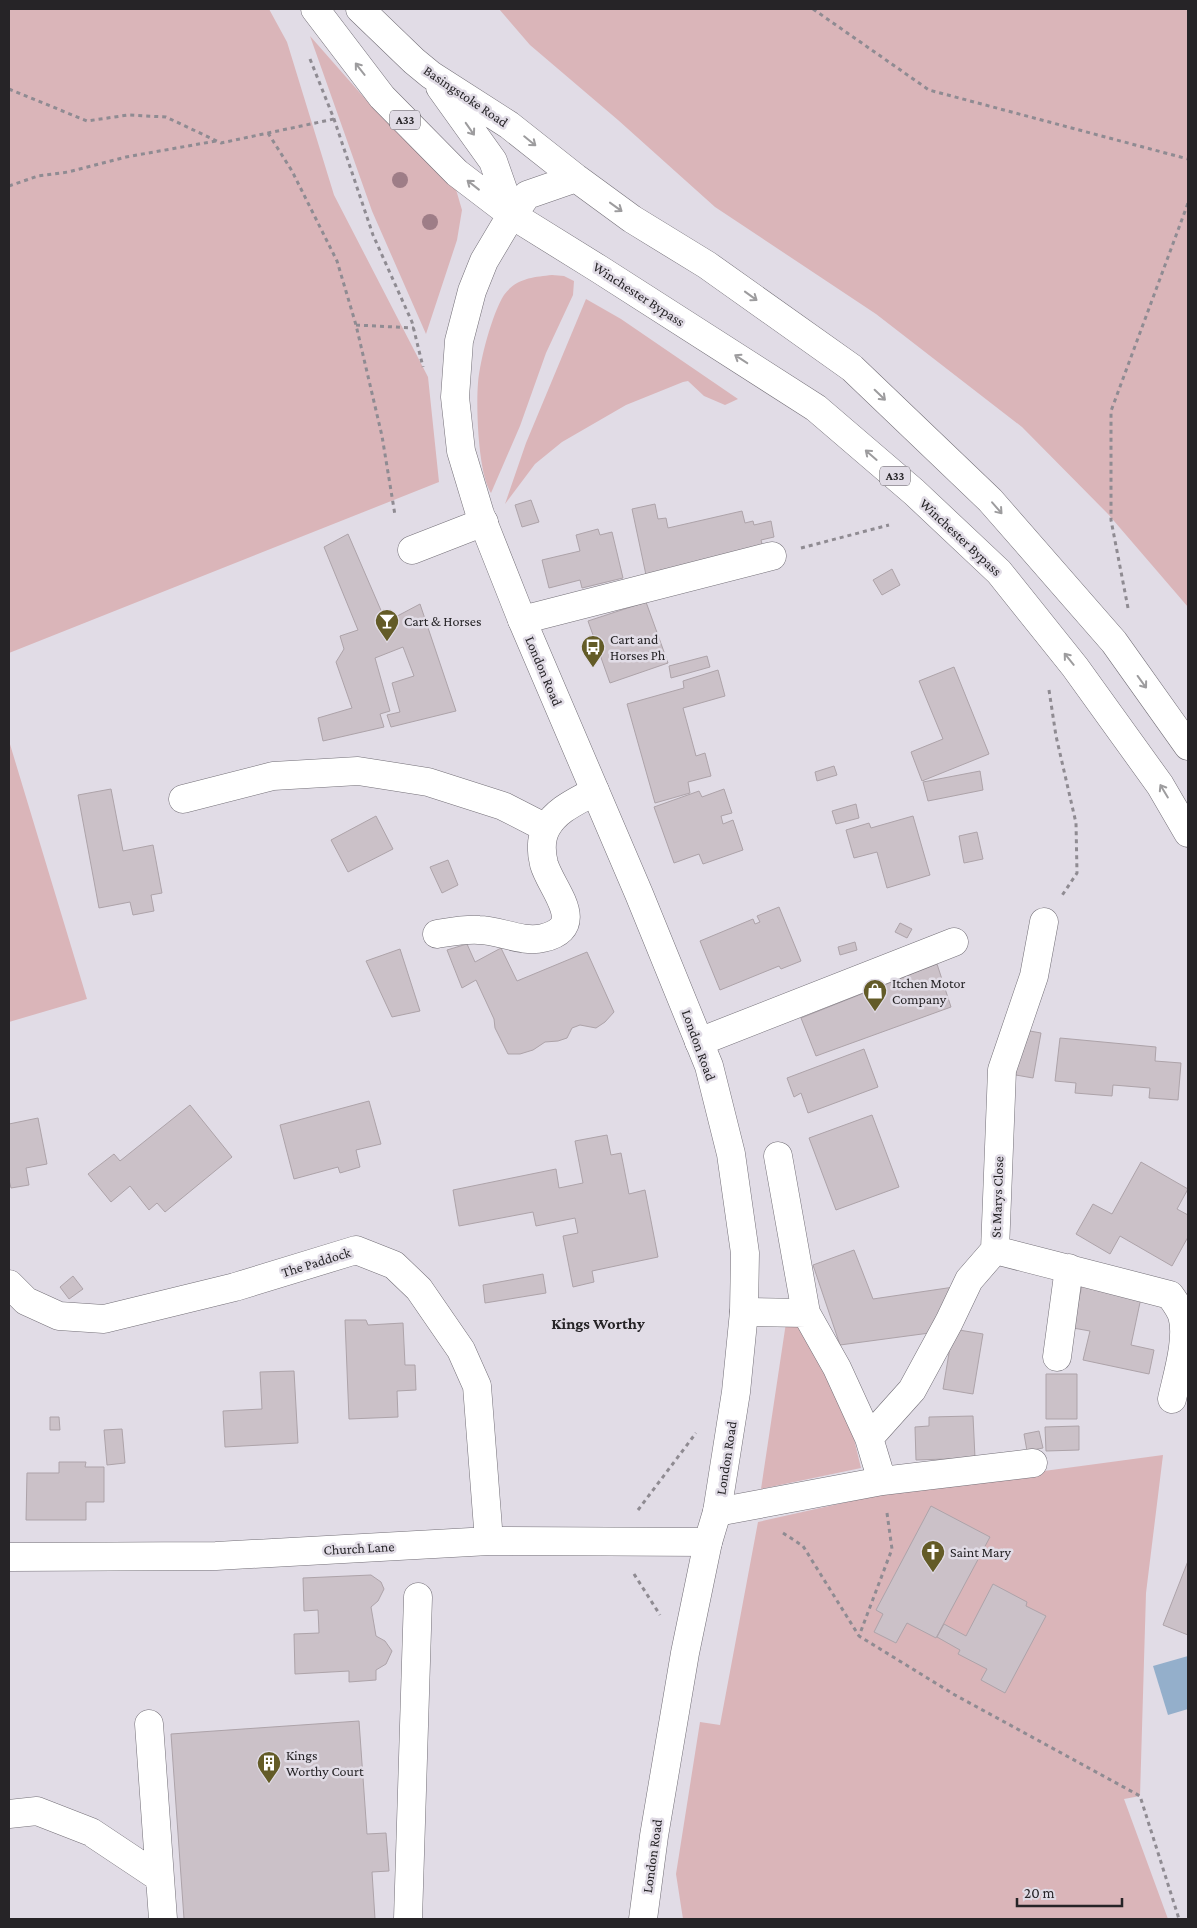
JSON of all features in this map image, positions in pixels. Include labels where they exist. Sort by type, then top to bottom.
[{"type":"main road","name":"A33","points":[[315,9],[382,97],[457,173],[512,215]]},
{"type":"main road","name":"Basingstoke Road","points":[[360,9],[431,75],[509,125],[576,178]]},
{"type":"main road","points":[[431,75],[493,161],[512,215]]},
{"type":"main road","points":[[576,178],[632,219],[707,265],[852,368],[990,500],[1114,642],[1188,746]]},
{"type":"main road","name":"London Road","points":[[576,178],[527,195],[512,215],[484,261],[472,291],[459,341],[455,397],[461,451],[470,485],[484,522],[522,620],[639,894],[709,1066],[731,1154],[745,1253],[744,1312],[739,1377],[717,1512],[708,1542],[685,1653],[654,1836],[643,1919]]},
{"type":"main road","name":"Winchester Bypass","points":[[512,215],[816,408],[914,492],[1005,579],[1075,667],[1160,785],[1188,833]]},
{"type":"main road","points":[[412,550],[484,522]]},
{"type":"main road","points":[[522,620],[772,556]]},
{"type":"main road","points":[[182,799],[273,776],[358,771],[428,782],[503,806],[546,828]]},
{"type":"main road","points":[[437,934],[479,930],[540,939],[556,935],[564,925],[566,915],[563,901],[545,866],[541,846],[546,828],[553,819],[566,807],[595,791]]},
{"type":"main road","name":"St Marys Close","points":[[869,1438],[912,1390],[949,1322],[969,1280],[995,1250],[1002,1070],[1034,976],[1044,922]]},
{"type":"main road","points":[[699,1042],[954,942]]},
{"type":"main road","points":[[778,1156],[806,1313],[837,1368],[869,1438],[882,1481]]},
{"type":"main road","name":"The Paddock","points":[[9,1284],[26,1301],[59,1316],[104,1319],[235,1287],[356,1250],[394,1265],[419,1289],[430,1304],[461,1350],[477,1386],[489,1541]]},
{"type":"main road","points":[[995,1250],[1170,1295],[1182,1315],[1184,1328],[1172,1399]]},
{"type":"main road","points":[[1057,1357],[1070,1268]]},
{"type":"main road","points":[[744,1312],[806,1313]]},
{"type":"main road","points":[[717,1512],[882,1481],[1033,1463]]},
{"type":"main road","name":"Church Lane","points":[[9,1557],[216,1556],[489,1541],[708,1542]]},
{"type":"main road","points":[[408,1919],[418,1597]]},
{"type":"main road","points":[[149,1724],[163,1919]]},
{"type":"main road","points":[[9,1814],[37,1811],[91,1832],[160,1878]]},
{"type":"path","points":[[813,9],[929,90],[1188,159]]},
{"type":"path","points":[[308,54],[334,119],[373,234],[414,328],[425,377]]},
{"type":"path","points":[[9,89],[87,121],[128,114],[166,117],[221,143],[334,119]]},
{"type":"path","points":[[268,133],[292,171],[337,261],[356,325],[382,436],[395,515]]},
{"type":"path","points":[[9,186],[38,176],[68,172],[126,158],[216,141]]},
{"type":"path","points":[[1130,616],[1111,520],[1111,411],[1188,203]]},
{"type":"path","points":[[356,325],[414,328]]},
{"type":"path","points":[[772,556],[889,524]]},
{"type":"path","points":[[1044,922],[1077,873],[1076,823],[1056,736],[1049,690]]},
{"type":"path","points":[[685,1653],[613,1542],[700,1427]]},
{"type":"path","points":[[859,1636],[892,1549],[882,1481]]},
{"type":"path","points":[[781,1532],[803,1546],[859,1636],[954,1695],[1140,1796],[1179,1919]]},
{"type":"shaded area","points":[[9,9],[269,9],[287,42],[334,195],[428,377],[439,482],[9,653]]},
{"type":"shaded area","points":[[499,9],[1188,9],[1188,607],[1108,514],[1022,427],[876,314],[715,207],[618,120],[530,45]]},
{"type":"shaded area","points":[[310,36],[368,102],[455,186],[462,210],[457,240],[426,334],[372,211]]},
{"type":"shaded area","points":[[552,275],[564,276],[574,281],[573,295],[546,353],[520,426],[491,493],[483,471],[477,408],[479,373],[487,338],[495,314],[509,289],[526,279]]},
{"type":"shaded area","points":[[586,299],[621,319],[738,399],[725,405],[704,396],[688,381],[626,405],[562,442],[535,464],[505,504],[526,443]]},
{"type":"shaded area","points":[[9,741],[87,999],[9,1022]]},
{"type":"shaded area","points":[[787,1316],[809,1316],[837,1368],[861,1468],[761,1489]]},
{"type":"shaded area","points":[[1163,1455],[1146,1593],[1140,1796],[1124,1799],[1168,1919],[683,1919],[676,1874],[700,1722],[720,1725],[758,1522],[901,1490]]},
{"type":"water","points":[[1188,1656],[1188,1709],[1168,1715],[1153,1666]]},
{"type":"building","points":[[531,500],[539,522],[522,527],[515,505]]},
{"type":"building","points":[[655,504],[658,519],[666,518],[668,528],[742,511],[745,523],[753,521],[754,525],[771,521],[774,537],[761,540],[763,548],[646,575],[632,509]]},
{"type":"building","points":[[598,529],[600,535],[612,532],[623,578],[582,588],[580,580],[549,588],[542,560],[580,551],[576,535]]},
{"type":"building","name":"Cart & Horses","points":[[348,534],[386,622],[420,604],[456,711],[391,727],[387,715],[400,712],[392,683],[414,676],[403,647],[375,658],[390,711],[380,714],[384,727],[323,741],[318,718],[352,708],[336,662],[344,649],[340,636],[358,630],[324,547]]},
{"type":"building","points":[[892,569],[900,585],[882,595],[873,580]]},
{"type":"building","points":[[646,602],[668,663],[610,683],[588,621]]},
{"type":"building","points":[[707,656],[710,667],[671,678],[669,666]]},
{"type":"building","points":[[954,667],[989,754],[922,781],[911,752],[943,739],[919,681]]},
{"type":"building","points":[[718,670],[725,696],[683,708],[696,756],[705,753],[711,776],[688,782],[690,793],[655,803],[627,704],[684,688],[683,681]]},
{"type":"building","points":[[834,766],[837,775],[817,781],[815,772]]},
{"type":"building","points":[[980,771],[983,790],[928,801],[923,782]]},
{"type":"building","points":[[111,789],[123,851],[153,845],[162,893],[151,895],[154,911],[133,915],[130,902],[99,908],[78,795]]},
{"type":"building","points":[[724,789],[732,813],[721,816],[723,824],[733,820],[743,850],[703,864],[699,854],[674,863],[654,807],[699,791],[702,797]]},
{"type":"building","points":[[856,804],[859,818],[836,824],[832,811]]},
{"type":"building","points":[[376,816],[393,849],[348,872],[331,840]]},
{"type":"building","points":[[913,816],[930,875],[887,888],[877,852],[854,858],[846,830],[869,823],[871,828]]},
{"type":"building","points":[[977,832],[983,859],[964,863],[959,836]]},
{"type":"building","points":[[448,860],[458,885],[442,893],[430,867]]},
{"type":"building","points":[[779,907],[801,961],[781,969],[779,966],[720,990],[700,941],[753,919],[755,924],[760,922],[757,916]]},
{"type":"building","points":[[900,923],[912,929],[907,938],[895,932]]},
{"type":"building","points":[[855,942],[857,950],[840,955],[838,947]]},
{"type":"building","points":[[467,944],[475,962],[501,948],[517,981],[587,952],[614,1012],[596,1028],[580,1025],[572,1028],[567,1038],[545,1042],[533,1050],[520,1054],[508,1054],[495,1028],[494,1019],[476,980],[462,988],[447,950]]},
{"type":"building","points":[[400,949],[420,1011],[392,1017],[366,961]]},
{"type":"building","name":"Itchen Motor Company","points":[[937,964],[951,1007],[816,1056],[801,1018]]},
{"type":"building","points":[[1019,1029],[1041,1033],[1033,1078],[1010,1074]]},
{"type":"building","points":[[1060,1038],[1156,1047],[1155,1061],[1181,1063],[1178,1100],[1149,1098],[1150,1088],[1113,1085],[1112,1096],[1075,1093],[1076,1083],[1055,1081]]},
{"type":"building","points":[[864,1049],[878,1087],[808,1113],[801,1093],[794,1097],[787,1078]]},
{"type":"building","points":[[369,1101],[381,1144],[356,1150],[360,1167],[340,1173],[338,1167],[294,1179],[280,1125]]},
{"type":"building","points":[[190,1105],[232,1157],[165,1212],[157,1203],[149,1210],[130,1186],[111,1202],[88,1174],[114,1154],[120,1161]]},
{"type":"building","points":[[872,1115],[899,1187],[836,1210],[809,1138]]},
{"type":"building","points":[[38,1118],[47,1164],[26,1168],[29,1185],[11,1188],[9,1180],[9,1124]]},
{"type":"building","points":[[607,1135],[611,1155],[621,1153],[629,1194],[645,1190],[658,1257],[592,1271],[594,1282],[573,1287],[563,1236],[578,1233],[575,1218],[536,1226],[533,1212],[459,1226],[453,1190],[556,1169],[559,1188],[583,1183],[575,1141]]},
{"type":"building","points":[[1141,1162],[1188,1189],[1177,1209],[1188,1215],[1188,1237],[1172,1266],[1120,1236],[1110,1254],[1076,1234],[1093,1204],[1112,1214]]},
{"type":"building","points":[[854,1250],[873,1299],[954,1287],[937,1332],[840,1345],[813,1265]]},
{"type":"building","points":[[543,1274],[546,1293],[485,1303],[483,1285]]},
{"type":"building","points":[[73,1276],[83,1289],[69,1299],[60,1287]]},
{"type":"building","points":[[1083,1280],[1142,1293],[1131,1345],[1154,1350],[1149,1374],[1083,1360],[1090,1331],[1073,1328]]},
{"type":"building","points":[[345,1320],[366,1320],[368,1325],[403,1323],[405,1365],[415,1365],[416,1390],[397,1391],[398,1417],[349,1419]]},
{"type":"building","points":[[953,1329],[983,1334],[973,1394],[943,1389]]},
{"type":"building","points":[[294,1371],[298,1443],[225,1447],[223,1411],[262,1409],[260,1372]]},
{"type":"building","points":[[1046,1374],[1077,1374],[1077,1419],[1046,1419]]},
{"type":"building","points":[[973,1416],[975,1458],[916,1460],[915,1427],[929,1426],[929,1417]]},
{"type":"building","points":[[50,1417],[59,1417],[60,1430],[50,1430]]},
{"type":"building","points":[[1079,1426],[1079,1450],[1046,1451],[1045,1427]]},
{"type":"building","points":[[122,1429],[125,1463],[107,1465],[104,1430]]},
{"type":"building","points":[[1039,1431],[1043,1448],[1027,1451],[1024,1434]]},
{"type":"building","points":[[59,1462],[86,1462],[85,1467],[104,1467],[104,1502],[86,1502],[86,1520],[26,1520],[27,1473],[59,1473]]},
{"type":"building","name":"Saint Mary","points":[[931,1506],[990,1537],[936,1638],[907,1623],[896,1643],[874,1632],[883,1614],[876,1610]]},
{"type":"building","points":[[1188,1561],[1188,1635],[1163,1625]]},
{"type":"building","points":[[371,1575],[381,1582],[384,1589],[378,1601],[371,1607],[376,1636],[385,1641],[392,1651],[386,1664],[376,1670],[376,1680],[349,1682],[349,1671],[295,1674],[294,1634],[319,1633],[318,1610],[304,1611],[303,1578]]},
{"type":"building","points":[[993,1584],[1027,1602],[1026,1606],[1046,1616],[1005,1693],[981,1680],[987,1669],[958,1654],[960,1650],[937,1637],[944,1624],[966,1636]]},
{"type":"building","name":"Kings Worthy Court","points":[[359,1721],[367,1834],[386,1833],[389,1871],[372,1872],[375,1919],[184,1919],[171,1734]]},
{"type":"place","name":"Cart & Horses","points":[[387,642]]},
{"type":"place","name":"Cart and Horses Ph","points":[[593,668]]},
{"type":"place","name":"Itchen Motor Company","points":[[875,1012]]},
{"type":"place","name":"Saint Mary","points":[[933,1573]]},
{"type":"place","name":"Kings Worthy Court","points":[[269,1784]]},
{"type":"district","name":"Kings Worthy","points":[[598,1323]]}]
